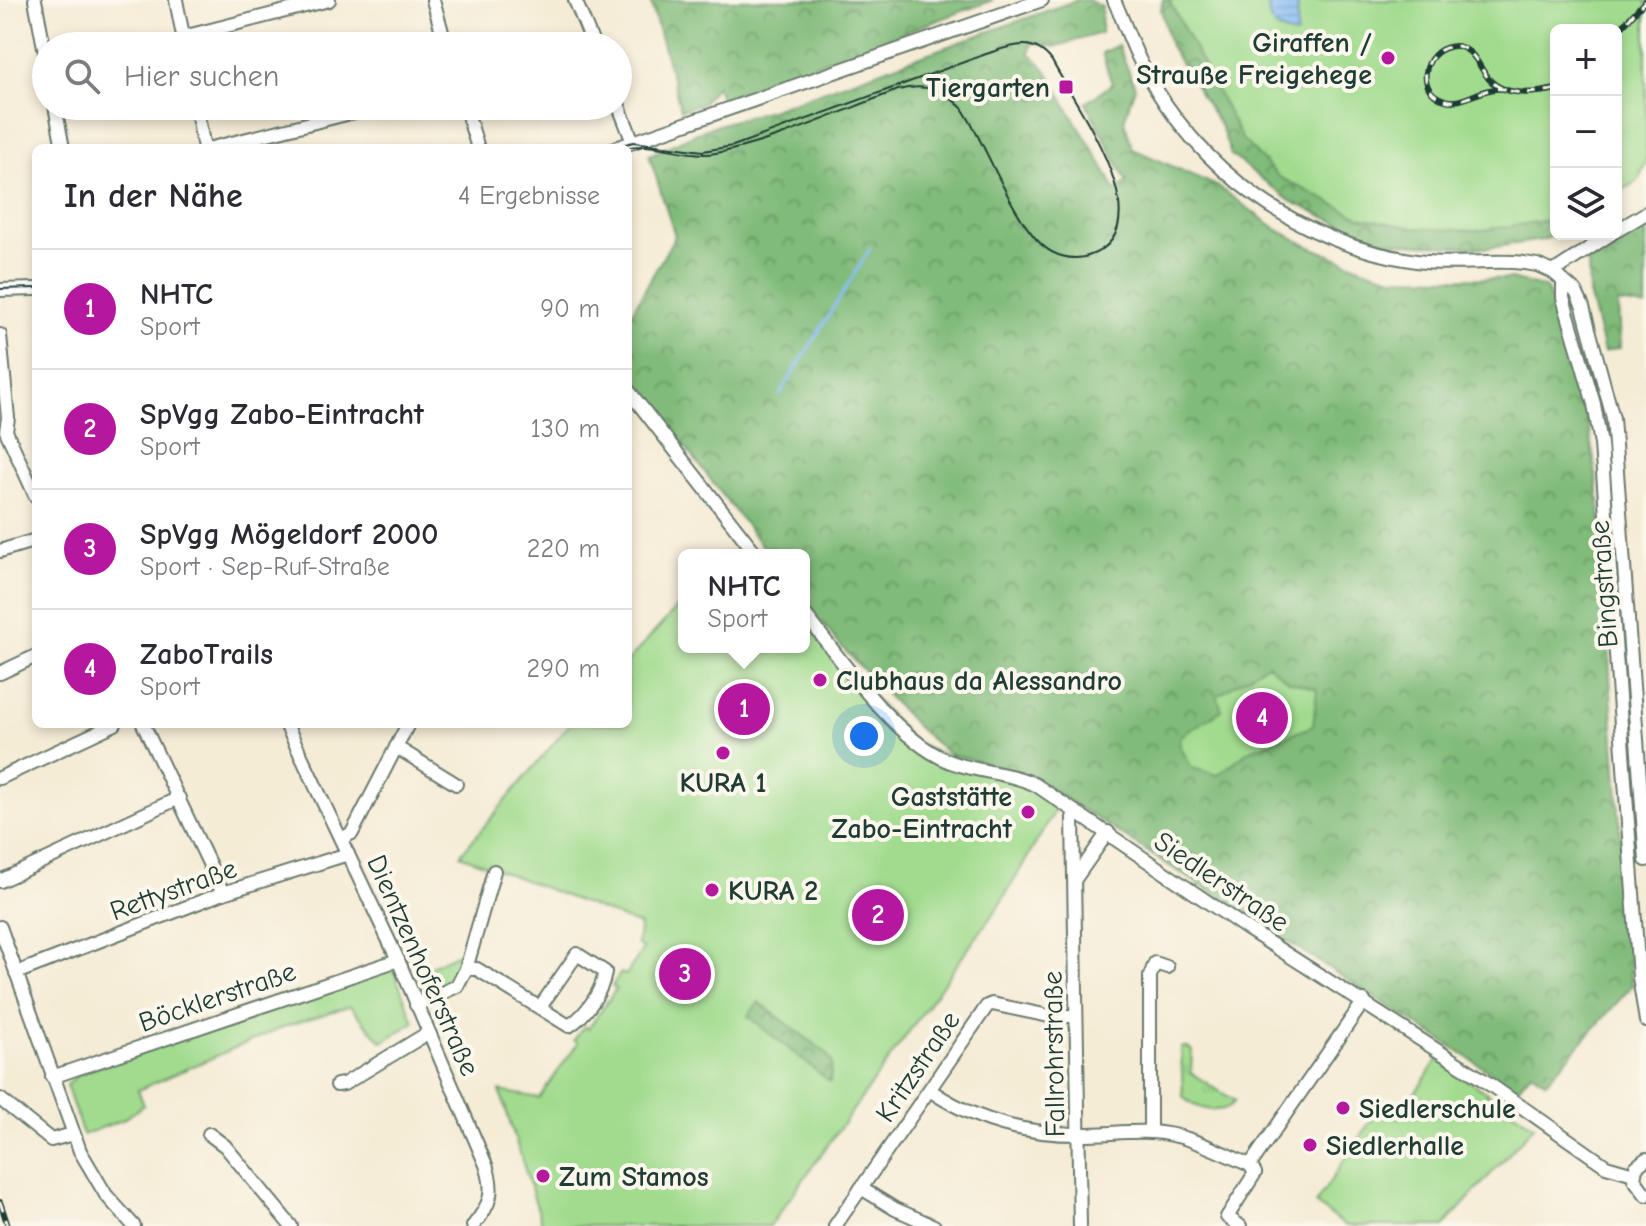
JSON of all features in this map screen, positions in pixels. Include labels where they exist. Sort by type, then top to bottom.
[{"type":"street","points":[[35,0],[41,32]]},
{"type":"street","points":[[176,0],[182,32]]},
{"type":"street","points":[[219,32],[329,0]]},
{"type":"street","points":[[442,32],[434,3],[449,0]]},
{"type":"street","points":[[575,0],[588,32]]},
{"type":"street","points":[[627,144],[1042,0]]},
{"type":"street","points":[[1114,0],[1148,75],[1188,134],[1227,175],[1271,208],[1324,236],[1381,255],[1440,264],[1526,263],[1558,277],[1604,240]]},
{"type":"street","points":[[58,120],[62,144]]},
{"type":"street","points":[[199,120],[203,144]]},
{"type":"street","points":[[228,144],[323,120]]},
{"type":"street","points":[[469,120],[477,144]]},
{"type":"street","points":[[624,120],[633,142]]},
{"type":"street","points":[[1622,227],[1646,213]]},
{"type":"street","name":"Bingstraße","points":[[1558,277],[1576,292],[1583,307],[1613,418],[1646,860]]},
{"type":"street","name":"Bingstraße","points":[[1558,277],[1601,444],[1639,977],[1646,1021]]},
{"type":"street","points":[[0,290],[32,289]]},
{"type":"street","points":[[0,335],[8,418],[3,431],[32,489]]},
{"type":"street","points":[[1582,362],[1597,358]]},
{"type":"street","points":[[632,395],[752,549]]},
{"type":"street","points":[[0,551],[32,541]]},
{"type":"street","name":"Siedlerstraße","points":[[810,620],[867,690],[929,750],[958,765],[1026,781],[1108,832],[1246,928],[1364,1001],[1606,1166],[1634,1174]]},
{"type":"street","points":[[0,673],[32,658]]},
{"type":"street","points":[[0,778],[106,728]]},
{"type":"street","points":[[145,728],[223,893]]},
{"type":"street","name":"Dientzenhoferstraße","points":[[288,728],[398,960],[493,1187],[489,1205],[473,1226]]},
{"type":"street","points":[[341,839],[352,833],[406,728]]},
{"type":"street","points":[[396,747],[456,784]]},
{"type":"street","points":[[0,881],[179,798]]},
{"type":"street","points":[[1627,810],[1642,808]]},
{"type":"street","name":"Fallrohrstraße","points":[[1076,812],[1073,818],[1080,1226]]},
{"type":"street","points":[[1074,881],[1108,832]]},
{"type":"street","name":"Rettystraße","points":[[16,973],[223,893],[348,854]]},
{"type":"street","points":[[416,1005],[457,986],[466,969],[494,871]]},
{"type":"street","points":[[0,927],[73,1134],[106,1195],[134,1226]]},
{"type":"street","points":[[466,969],[477,969],[569,1026],[579,1019],[603,985],[605,972],[577,954],[540,1007]]},
{"type":"street","name":"Böcklerstraße","points":[[52,1077],[398,960]]},
{"type":"street","points":[[1150,1132],[1150,976],[1155,963],[1167,967]]},
{"type":"street","points":[[1250,1165],[1364,1001]]},
{"type":"street","name":"Kritzstraße","points":[[835,1226],[987,1006],[992,1004],[1049,1016],[1075,1016]]},
{"type":"street","points":[[337,1085],[344,1084],[428,1033]]},
{"type":"street","points":[[931,1091],[956,1108],[1006,1126],[1079,1135],[1150,1132],[1185,1137],[1250,1165],[1255,1173],[1227,1217],[1240,1226]]},
{"type":"street","points":[[0,1099],[51,1140],[73,1134]]},
{"type":"street","points":[[209,1134],[225,1146],[291,1226]]},
{"type":"street","points":[[1646,1159],[1634,1174],[1635,1185],[1646,1195]]},
{"type":"street","points":[[861,1188],[895,1209],[934,1226]]},
{"type":"green space","points":[[650,0],[993,0],[722,99],[716,86],[703,103],[681,110]]},
{"type":"green space","points":[[1077,0],[1088,0],[1102,7],[1101,33],[1054,47],[1033,42],[1029,53],[1048,73],[1115,190],[1127,182],[1086,103],[1112,84],[1102,53],[1118,45],[1135,87],[1124,120],[1133,149],[1217,186],[1278,230],[1308,246],[1365,269],[1393,277],[1511,279],[1546,288],[1579,382],[1596,478],[1632,986],[1546,1082],[1531,1072],[1517,1089],[1027,774],[949,754],[919,729],[839,644],[810,608],[810,549],[764,549],[632,378],[632,312],[675,236],[649,155],[711,127],[773,109]]},
{"type":"green space","points":[[1163,0],[1169,0],[1207,72],[1261,0],[1550,106],[1550,237],[1487,248],[1400,243],[1371,238],[1290,201],[1231,155],[1221,127],[1170,46],[1161,9]]},
{"type":"green space","points":[[1169,0],[1646,0],[1646,161],[1638,181],[1622,190],[1622,24],[1550,24],[1550,220],[1477,231],[1414,228],[1360,217],[1279,177],[1242,139]]},
{"type":"green space","points":[[1646,224],[1646,307],[1618,303],[1620,348],[1604,352],[1589,293],[1588,258]]},
{"type":"green space","points":[[678,607],[678,653],[810,653],[810,628],[916,744],[1016,781],[1059,804],[1000,904],[770,1226],[543,1226],[500,1091],[539,1098],[578,1043],[574,1040],[584,1026],[588,1029],[616,989],[612,986],[621,973],[626,975],[643,949],[637,944],[640,925],[460,855],[567,728],[632,728],[632,657]],"holes":[[[759,1002],[826,1053],[832,1063],[830,1082],[748,1016]]]},
{"type":"green space","points":[[1267,664],[1288,681],[1317,689],[1313,726],[1248,751],[1218,775],[1192,768],[1180,746],[1181,736],[1222,710],[1217,696]]},
{"type":"green space","points":[[458,953],[464,956],[453,982],[426,996],[416,973]]},
{"type":"green space","points":[[392,967],[414,1022],[382,1042],[350,1006],[283,1027],[138,1090],[144,1105],[122,1120],[83,1135],[66,1085],[80,1073]]},
{"type":"green space","points":[[758,1002],[826,1053],[832,1063],[830,1082],[747,1016]]},
{"type":"green space","points":[[1181,1048],[1192,1050],[1191,1073],[1235,1101],[1230,1106],[1209,1110],[1183,1097]]},
{"type":"green space","points":[[1438,1059],[1534,1126],[1444,1226],[1346,1226],[1315,1204],[1380,1107],[1398,1118]]},
{"type":"water","points":[[1274,0],[1298,0],[1297,35],[1280,30],[1273,24],[1268,8]]},
{"type":"waterway","points":[[780,394],[870,249]]},
{"type":"tram line","points":[[626,144],[633,142],[703,151],[733,146],[986,54],[1013,46],[1029,46],[1045,53],[1052,61],[1094,134],[1118,194],[1119,220],[1110,242],[1088,256],[1070,258],[1047,249],[1020,217],[962,108],[933,89],[916,87],[898,90],[737,149],[704,154],[632,147]]},
{"type":"tram line","points":[[0,289],[32,288]]},
{"type":"railway","points":[[1622,26],[1646,0]]},
{"type":"railway","points":[[1458,46],[1473,55],[1488,78],[1505,89],[1488,90],[1459,100],[1445,100],[1434,95],[1428,87],[1427,68],[1438,52],[1458,46]]},
{"type":"railway","points":[[1505,89],[1529,93],[1550,90]]},
{"type":"railway","points":[[0,1202],[8,1226]]},
{"type":"place","name":"Giraffen / Strauße Freigehege","points":[[1388,58]]},
{"type":"place","name":"Tiergarten","points":[[1066,87]]},
{"type":"place","name":"Clubhaus da Alessandro","points":[[820,680]]},
{"type":"place","name":"NHTC","points":[[744,709]]},
{"type":"place","name":"ZaboTrails","points":[[1262,718]]},
{"type":"place","name":"KURA 1","points":[[723,753]]},
{"type":"place","name":"Gaststätte Zabo-Eintracht","points":[[1028,812]]},
{"type":"place","name":"KURA 2","points":[[712,890]]},
{"type":"place","name":"SpVgg Zabo-Eintracht","points":[[878,915]]},
{"type":"place","name":"SpVgg Mögeldorf 2000","points":[[685,974]]},
{"type":"place","name":"Siedlerschule","points":[[1343,1108]]},
{"type":"place","name":"Siedlerhalle","points":[[1310,1145]]},
{"type":"place","name":"Zum Stamos","points":[[543,1176]]}]
